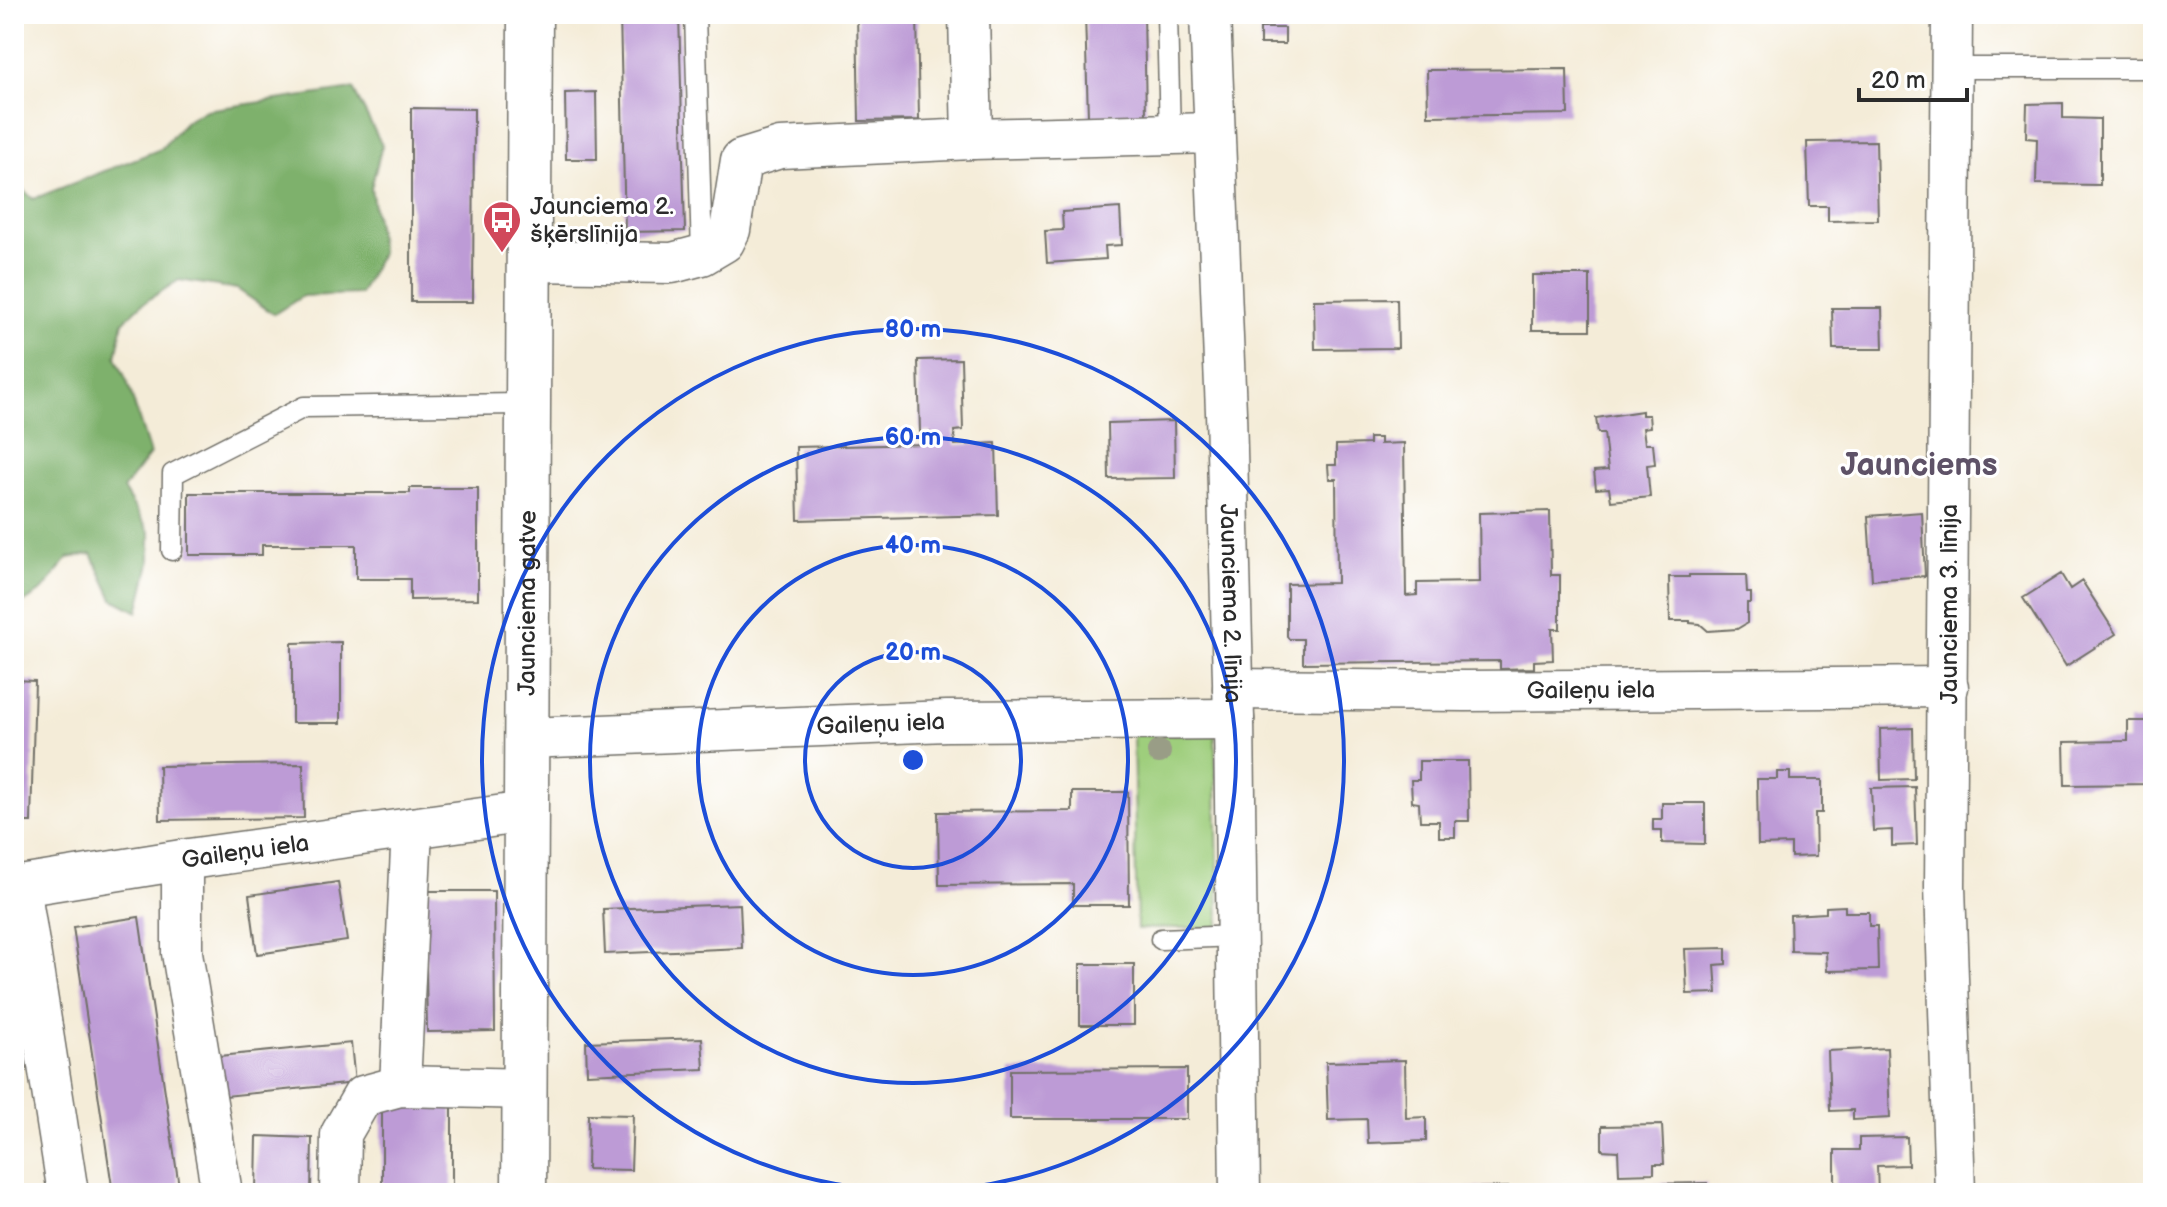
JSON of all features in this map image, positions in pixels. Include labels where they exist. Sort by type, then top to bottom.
[{"type":"main road","name":"Jaunciema gatve","points":[[524,1193],[530,14]]},
{"type":"street","points":[[969,14],[972,139]]},
{"type":"street","name":"Jaunciema 2. līnija","points":[[1210,14],[1226,412],[1240,1193]]},
{"type":"street","name":"Jaunciema 3. līnija","points":[[1952,14],[1945,886],[1955,1193]]},
{"type":"street","points":[[529,261],[672,263],[702,255],[724,242],[730,230],[741,160],[780,148],[1213,133]]},
{"type":"street","name":"Gaileņu iela","points":[[527,738],[947,721],[1466,691],[1948,687]]},
{"type":"street","name":"Gaileņu iela","points":[[17,887],[182,860],[526,812]]},
{"type":"street","points":[[400,1086],[412,828]]},
{"type":"street","points":[[182,860],[182,953],[222,1193]]},
{"type":"street","points":[[17,887],[68,1193]]},
{"type":"street","points":[[340,1193],[341,1134],[363,1096],[400,1086],[525,1089]]},
{"type":"lane","points":[[695,14],[702,255]]},
{"type":"lane","points":[[1167,14],[1170,135]]},
{"type":"lane","points":[[1953,68],[2153,68]]},
{"type":"lane","points":[[172,550],[173,474],[304,407],[528,404]]},
{"type":"lane","points":[[1161,939],[1237,936]]},
{"type":"green space","points":[[353,89],[382,145],[371,188],[381,253],[360,294],[303,296],[274,314],[237,289],[179,280],[142,304],[123,322],[116,357],[127,381],[150,454],[123,489],[150,533],[150,563],[138,612],[113,599],[92,554],[68,558],[43,590],[14,609],[14,181],[33,199],[161,149],[185,122],[206,110]]},
{"type":"green space","points":[[1215,733],[1219,927],[1137,929],[1133,735]]},
{"type":"building","points":[[620,14],[679,14],[685,231],[625,232]]},
{"type":"building","points":[[857,14],[917,14],[919,120],[859,121]]},
{"type":"building","points":[[1085,14],[1144,14],[1146,115],[1088,117]]},
{"type":"building","points":[[1260,28],[1285,28],[1285,44],[1260,44]]},
{"type":"building","points":[[1567,69],[1568,114],[1428,116],[1427,70]]},
{"type":"building","points":[[596,92],[597,159],[566,159],[565,93]]},
{"type":"building","points":[[2063,103],[2063,118],[2100,119],[2100,185],[2036,184],[2037,139],[2026,138],[2027,104]]},
{"type":"building","points":[[411,108],[474,109],[473,302],[411,302]]},
{"type":"building","points":[[1876,141],[1878,220],[1828,221],[1828,206],[1809,206],[1807,142]]},
{"type":"building","points":[[1120,208],[1122,245],[1105,246],[1106,259],[1047,263],[1045,231],[1063,230],[1062,212]]},
{"type":"building","points":[[1532,275],[1590,275],[1590,330],[1532,330]]},
{"type":"building","points":[[1397,299],[1398,348],[1315,349],[1314,300]]},
{"type":"building","points":[[1832,308],[1882,308],[1883,349],[1833,349]]},
{"type":"building","points":[[961,359],[963,430],[954,431],[955,445],[996,443],[998,515],[798,520],[796,447],[930,444],[930,432],[920,432],[918,360]]},
{"type":"building","points":[[1642,411],[1642,415],[1649,415],[1650,427],[1643,428],[1645,444],[1653,444],[1655,464],[1647,465],[1650,497],[1611,501],[1609,488],[1596,489],[1594,471],[1608,470],[1604,433],[1598,433],[1596,418]]},
{"type":"building","points":[[1174,421],[1175,478],[1109,479],[1108,423]]},
{"type":"building","points":[[1369,438],[1380,438],[1380,444],[1404,443],[1406,596],[1417,595],[1417,583],[1480,582],[1479,513],[1550,511],[1551,575],[1560,575],[1560,629],[1552,629],[1553,660],[1534,661],[1534,668],[1500,669],[1500,661],[1303,663],[1303,639],[1289,639],[1287,636],[1287,584],[1337,583],[1336,479],[1329,479],[1328,465],[1336,465],[1336,445],[1369,444]]},
{"type":"building","points":[[410,488],[478,488],[478,599],[410,600],[410,579],[356,579],[356,545],[262,545],[262,555],[189,555],[189,493],[410,493]]},
{"type":"building","points":[[1922,512],[1925,576],[1872,580],[1868,516]]},
{"type":"building","points":[[2061,574],[2070,589],[2082,581],[2116,634],[2066,666],[2023,598]]},
{"type":"building","points":[[1746,575],[1747,593],[1751,593],[1751,603],[1747,603],[1747,623],[1737,629],[1708,631],[1690,621],[1670,621],[1669,577]]},
{"type":"building","points":[[341,642],[341,723],[292,723],[292,643]]},
{"type":"building","points":[[14,680],[35,681],[31,822],[14,822]]},
{"type":"building","points":[[2128,721],[2153,721],[2153,784],[2065,785],[2064,742],[2128,741]]},
{"type":"building","points":[[1913,728],[1914,779],[1881,780],[1880,729]]},
{"type":"building","points":[[1419,761],[1468,761],[1469,821],[1455,821],[1455,837],[1439,837],[1439,821],[1420,821],[1419,803],[1412,802],[1411,780],[1419,780]]},
{"type":"building","points":[[303,764],[304,818],[160,820],[159,766]]},
{"type":"building","points":[[1777,772],[1790,772],[1790,780],[1822,780],[1822,813],[1815,813],[1816,856],[1791,857],[1791,844],[1758,845],[1757,779],[1777,779]]},
{"type":"building","points":[[1915,787],[1917,845],[1892,846],[1892,830],[1873,831],[1871,788]]},
{"type":"building","points":[[1072,792],[1128,792],[1129,905],[1073,905],[1073,884],[939,885],[938,812],[1072,811]]},
{"type":"building","points":[[1662,803],[1705,803],[1705,844],[1662,843],[1662,830],[1653,830],[1653,819],[1662,819]]},
{"type":"building","points":[[338,882],[347,941],[257,954],[249,895]]},
{"type":"building","points":[[425,891],[494,891],[495,1031],[427,1032]]},
{"type":"building","points":[[740,904],[742,948],[605,954],[603,909]]},
{"type":"building","points":[[1845,906],[1845,912],[1869,912],[1869,926],[1877,926],[1878,970],[1827,971],[1826,952],[1791,951],[1790,915],[1826,913],[1826,907]]},
{"type":"building","points":[[139,917],[180,1193],[113,1193],[73,927]]},
{"type":"building","points":[[1726,948],[1726,964],[1715,965],[1717,993],[1687,994],[1685,949]]},
{"type":"building","points":[[1080,964],[1134,964],[1134,1025],[1080,1025]]},
{"type":"building","points":[[702,1038],[704,1069],[587,1074],[586,1042]]},
{"type":"building","points":[[351,1043],[355,1083],[215,1097],[210,1057]]},
{"type":"building","points":[[1887,1048],[1890,1118],[1853,1120],[1853,1110],[1830,1111],[1828,1051]]},
{"type":"building","points":[[1405,1060],[1406,1118],[1426,1117],[1426,1141],[1368,1143],[1367,1119],[1328,1120],[1326,1062]]},
{"type":"building","points":[[1187,1069],[1187,1119],[1010,1119],[1010,1070]]},
{"type":"building","points":[[382,1106],[452,1106],[452,1193],[382,1193]]},
{"type":"building","points":[[588,1114],[633,1115],[631,1170],[587,1169]]},
{"type":"building","points":[[1662,1125],[1664,1164],[1654,1164],[1654,1173],[1619,1174],[1618,1151],[1602,1150],[1602,1126]]},
{"type":"building","points":[[257,1136],[312,1138],[311,1193],[256,1193]]},
{"type":"building","points":[[1907,1137],[1908,1165],[1877,1166],[1878,1193],[1835,1193],[1835,1150],[1859,1150],[1859,1138]]},
{"type":"building","points":[[1707,1183],[1707,1193],[1638,1193],[1638,1184]]},
{"type":"building","points":[[1512,1187],[1512,1193],[1413,1193],[1413,1189]]},
{"type":"place","name":"Jaunciema 2. šķērslīnija","points":[[502,254]]},
{"type":"district","name":"Jaunciems","points":[[1919,464]]}]
